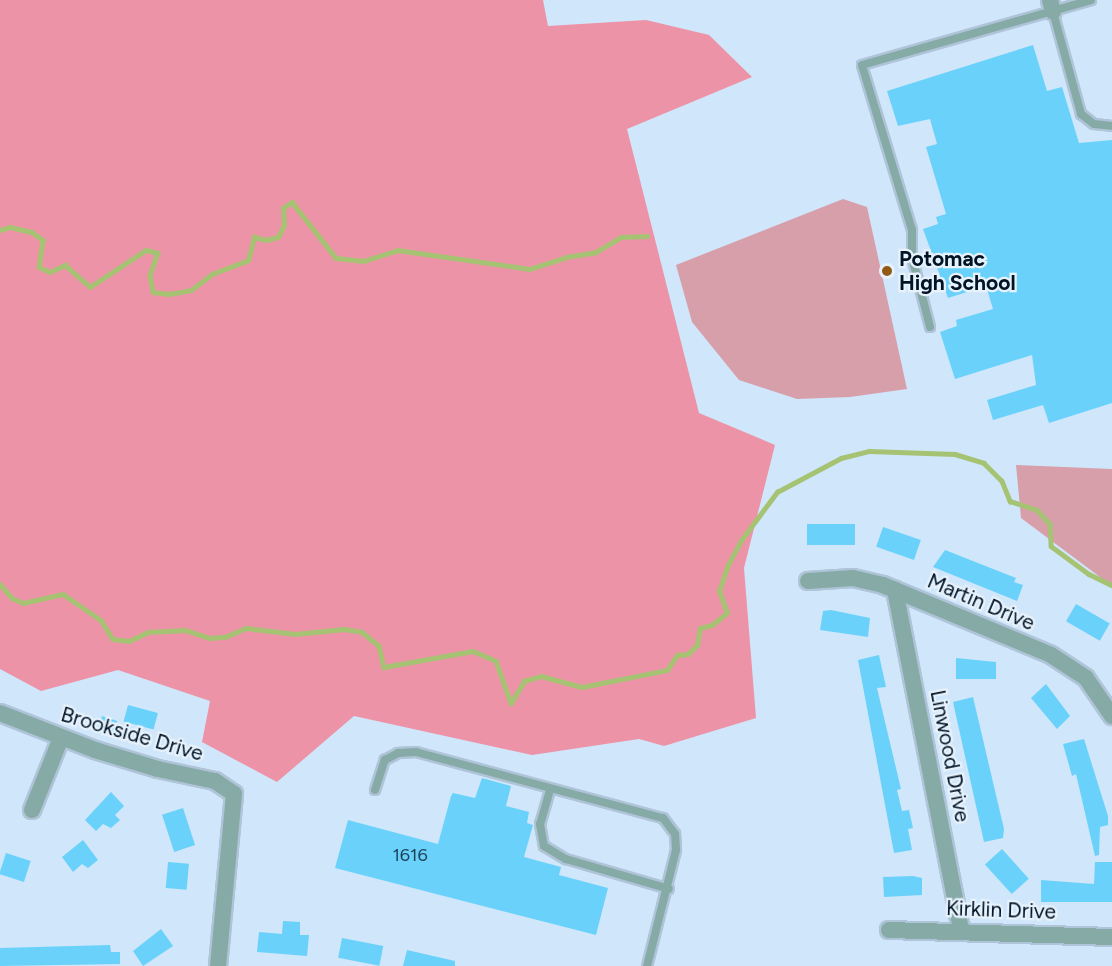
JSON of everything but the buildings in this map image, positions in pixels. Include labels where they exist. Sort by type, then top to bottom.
[{"type":"street","name":"Martin Drive","points":[[808,581],[853,578],[895,590],[1051,655],[1086,678],[1112,716]]},
{"type":"street","name":"Linwood Drive","points":[[895,590],[962,930]]},
{"type":"street","name":"Brookside Drive","points":[[0,713],[61,738],[158,769],[224,784],[234,794],[235,811],[218,966]]},
{"type":"street","points":[[32,810],[61,738]]},
{"type":"street","name":"Kirklin Drive","points":[[889,930],[962,930],[1112,937]]},
{"type":"lane","points":[[930,327],[912,257],[912,230],[862,65],[1052,6],[1091,0]]},
{"type":"lane","points":[[1052,6],[1081,114],[1094,124],[1112,126]]},
{"type":"lane","points":[[375,790],[386,760],[398,753],[416,752],[550,790],[663,818],[675,834],[669,889],[647,966]]},
{"type":"lane","points":[[550,790],[540,824],[544,846],[566,859],[669,889]]},
{"type":"shaded area","points":[[0,0],[543,0],[548,26],[646,20],[709,35],[752,77],[627,129],[699,413],[775,445],[744,568],[756,718],[664,746],[639,739],[532,755],[354,716],[277,782],[202,742],[210,701],[118,670],[41,691],[0,669]]},
{"type":"shaded area","points":[[843,199],[867,207],[907,389],[850,397],[797,399],[739,380],[692,322],[676,265]]},
{"type":"shaded area","points":[[1016,465],[1112,469],[1112,586],[1021,518]]},
{"type":"waterway","points":[[0,230],[10,227],[32,232],[43,240],[39,267],[50,272],[65,265],[90,287],[146,250],[158,253],[150,275],[153,292],[169,294],[191,290],[212,274],[248,260],[254,237],[266,240],[278,237],[284,225],[283,208],[292,202],[336,258],[364,261],[397,250],[530,269],[566,257],[596,252],[621,237],[647,236]]},
{"type":"waterway","points":[[0,584],[12,598],[23,603],[63,594],[101,620],[113,639],[129,641],[148,632],[185,630],[209,638],[225,637],[246,628],[295,634],[344,629],[362,632],[379,646],[384,667],[473,651],[496,661],[511,703],[524,681],[541,676],[582,687],[667,670],[677,655],[688,654],[697,645],[700,628],[712,625],[727,613],[719,591],[728,565],[742,539],[777,492],[841,458],[869,451],[955,454],[984,463],[1002,481],[1010,501],[1037,510],[1050,524],[1051,546],[1089,574],[1112,585]]},
{"type":"place","name":"Potomac High School","points":[[887,271]]}]
